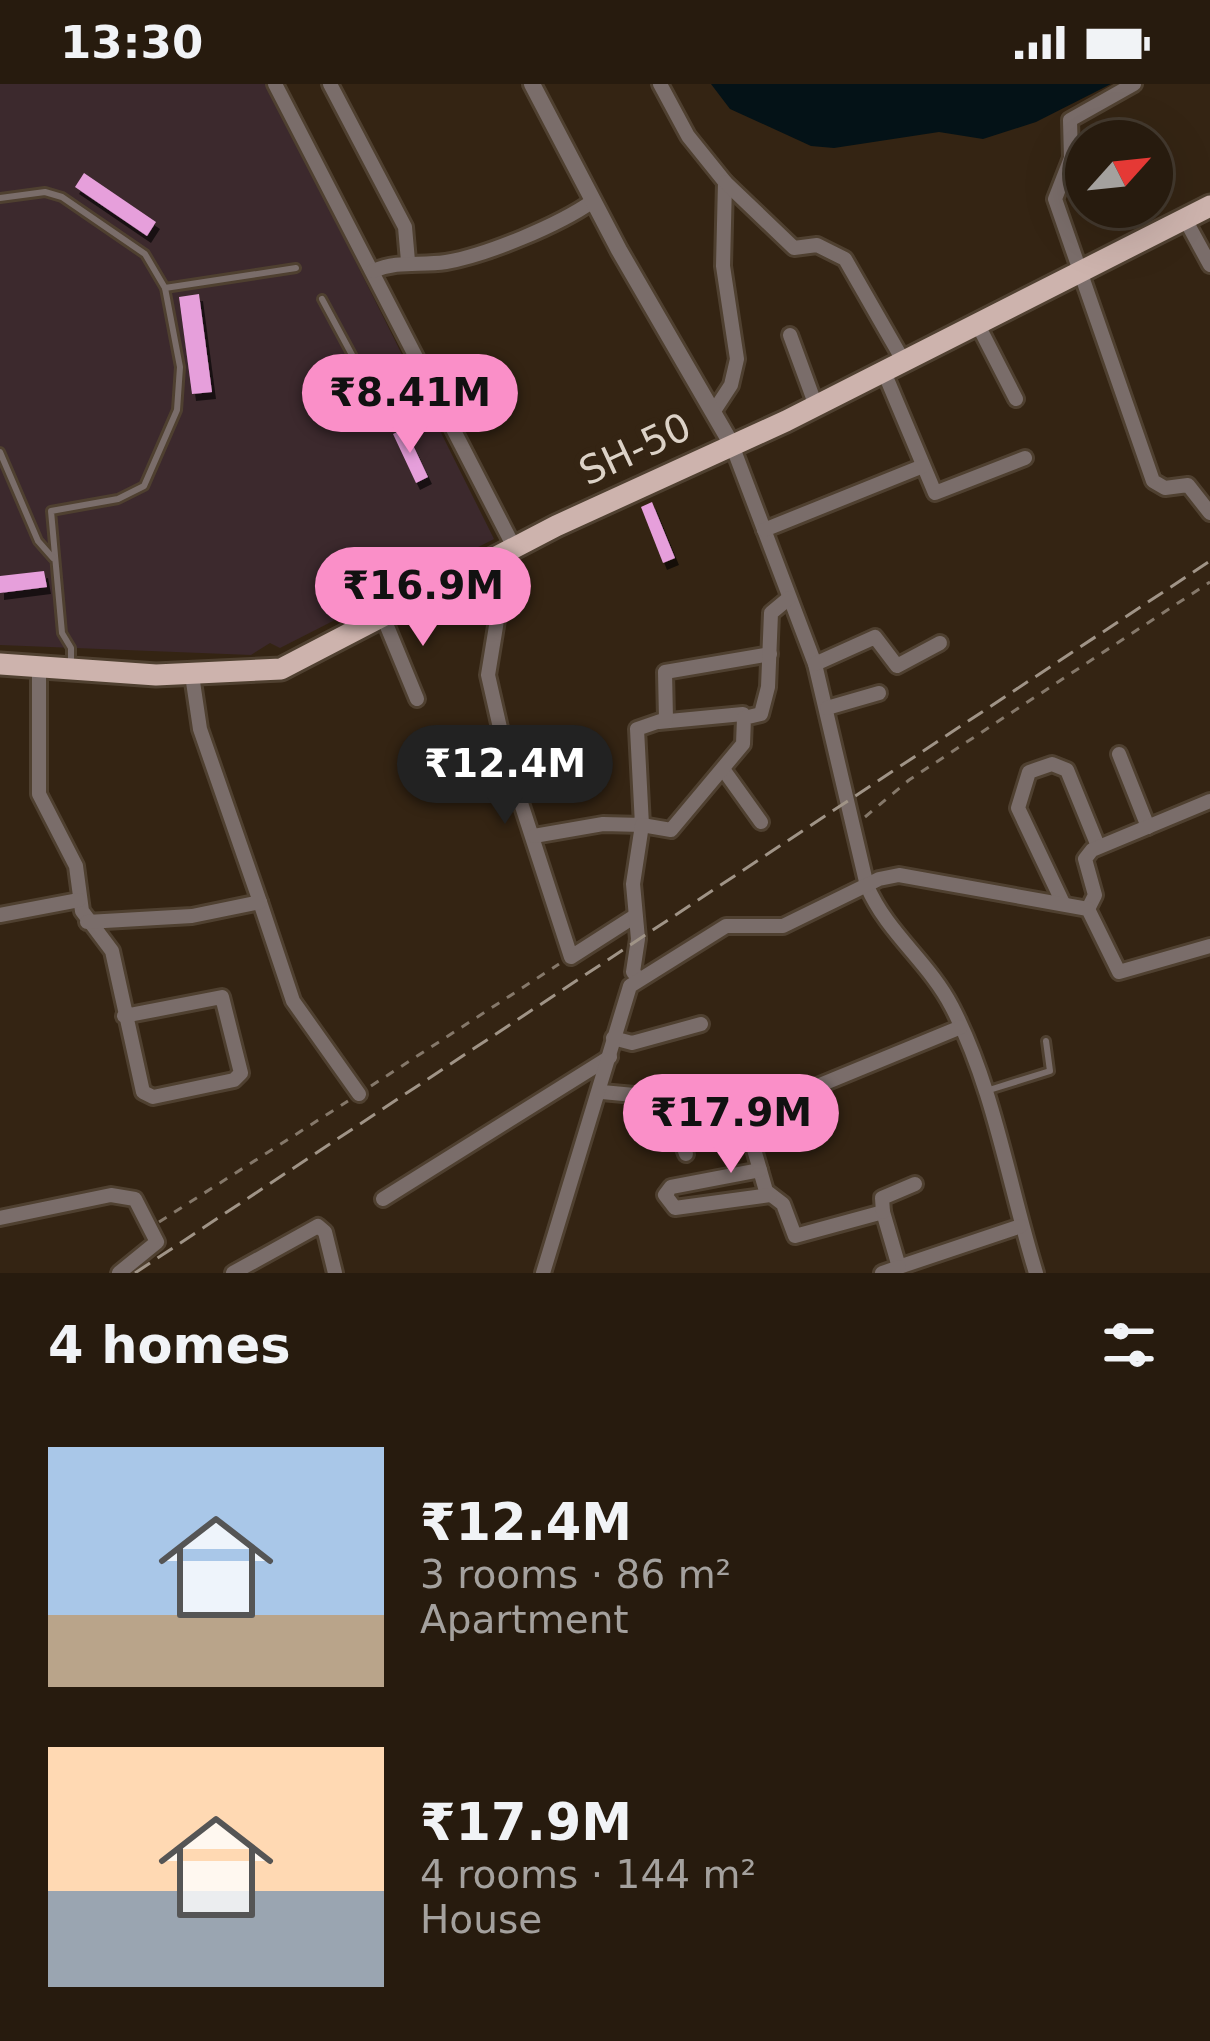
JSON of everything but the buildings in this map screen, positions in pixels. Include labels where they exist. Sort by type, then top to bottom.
[{"type":"main road","name":"SH-50","points":[[0,664],[192,675],[281,669],[1210,206]]},
{"type":"street","points":[[274,84],[514,549]]},
{"type":"street","points":[[330,84],[405,227],[408,261]]},
{"type":"street","points":[[660,84],[688,136],[725,182],[794,248],[818,245],[845,259],[894,367],[923,466],[940,494],[1025,458]]},
{"type":"street","points":[[1134,84],[1070,120],[1071,158],[1054,199],[1154,481],[1166,488],[1188,485],[1210,513]]},
{"type":"street","points":[[536,86],[593,201],[732,445],[815,664],[867,886],[878,912],[935,980],[961,1027],[1036,1273]]},
{"type":"street","points":[[714,411],[731,385],[737,359],[723,266],[725,182]]},
{"type":"street","points":[[373,271],[408,261],[459,259],[563,220],[593,201]]},
{"type":"street","points":[[1186,219],[1210,265]]},
{"type":"street","points":[[978,325],[1016,399]]},
{"type":"street","points":[[790,335],[816,406]]},
{"type":"street","points":[[764,530],[923,466]]},
{"type":"street","points":[[486,565],[497,620],[488,675],[508,763],[571,957],[635,916]]},
{"type":"street","points":[[534,836],[603,824],[671,830],[743,744],[744,718],[763,712],[774,606],[789,598]]},
{"type":"street","points":[[384,619],[417,699]]},
{"type":"street","points":[[815,664],[875,637],[897,666],[940,643]]},
{"type":"street","points":[[658,722],[667,715],[665,672],[770,654]]},
{"type":"street","points":[[40,669],[39,794],[76,866],[79,900],[87,922],[112,951],[124,1016],[148,1096],[234,1080],[241,1072],[222,998],[124,1016]]},
{"type":"street","points":[[192,675],[200,729],[293,1001],[359,1094]]},
{"type":"street","points":[[827,708],[879,692]]},
{"type":"street","points":[[639,979],[633,972],[633,884],[642,825],[637,729],[658,722],[742,714]]},
{"type":"street","points":[[1119,754],[1148,827]]},
{"type":"street","points":[[1063,903],[1018,808],[1029,772],[1052,764],[1067,770],[1098,846]]},
{"type":"street","points":[[723,769],[761,822]]},
{"type":"street","points":[[1088,909],[1095,895],[1084,859],[1098,846],[1210,801]]},
{"type":"street","points":[[544,1273],[602,1092],[623,997],[639,979],[726,926],[783,926],[888,876],[1088,909]]},
{"type":"street","points":[[0,915],[79,900]]},
{"type":"street","points":[[87,922],[192,916],[260,902]]},
{"type":"street","points":[[1088,909],[1119,972],[1210,946]]},
{"type":"street","points":[[613,1038],[632,1042],[701,1024]]},
{"type":"street","points":[[883,1212],[795,1236],[783,1204],[770,1195],[747,1124],[752,1113],[961,1027]]},
{"type":"street","points":[[383,1199],[610,1057]]},
{"type":"street","points":[[602,1092],[666,1098],[686,1154]]},
{"type":"street","points":[[760,1170],[671,1187],[665,1195],[675,1208],[770,1195]]},
{"type":"street","points":[[899,1267],[882,1198],[915,1184]]},
{"type":"street","points":[[0,1218],[111,1195],[136,1198],[157,1242],[119,1273]]},
{"type":"street","points":[[233,1273],[318,1226],[325,1232],[335,1273]]},
{"type":"street","points":[[882,1273],[1021,1226]]},
{"type":"lane","points":[[0,198],[45,192],[62,197],[145,254],[165,288],[180,367],[177,410],[144,486],[118,499],[51,511],[70,670]]},
{"type":"lane","points":[[165,288],[296,268]]},
{"type":"lane","points":[[322,299],[380,407],[396,415],[446,414]]},
{"type":"lane","points":[[0,452],[38,541],[56,560]]},
{"type":"lane","points":[[983,1092],[1050,1071],[1046,1041]]},
{"type":"path","points":[[853,828],[909,781],[1210,582]]},
{"type":"shaded area","points":[[0,84],[267,84],[494,539],[280,648],[270,643],[251,655],[0,645]]},
{"type":"shaded area","points":[[711,84],[1111,84],[1036,122],[983,139],[939,132],[834,148],[811,146],[730,109]]},
{"type":"railway","points":[[135,1273],[1210,561]]}]
